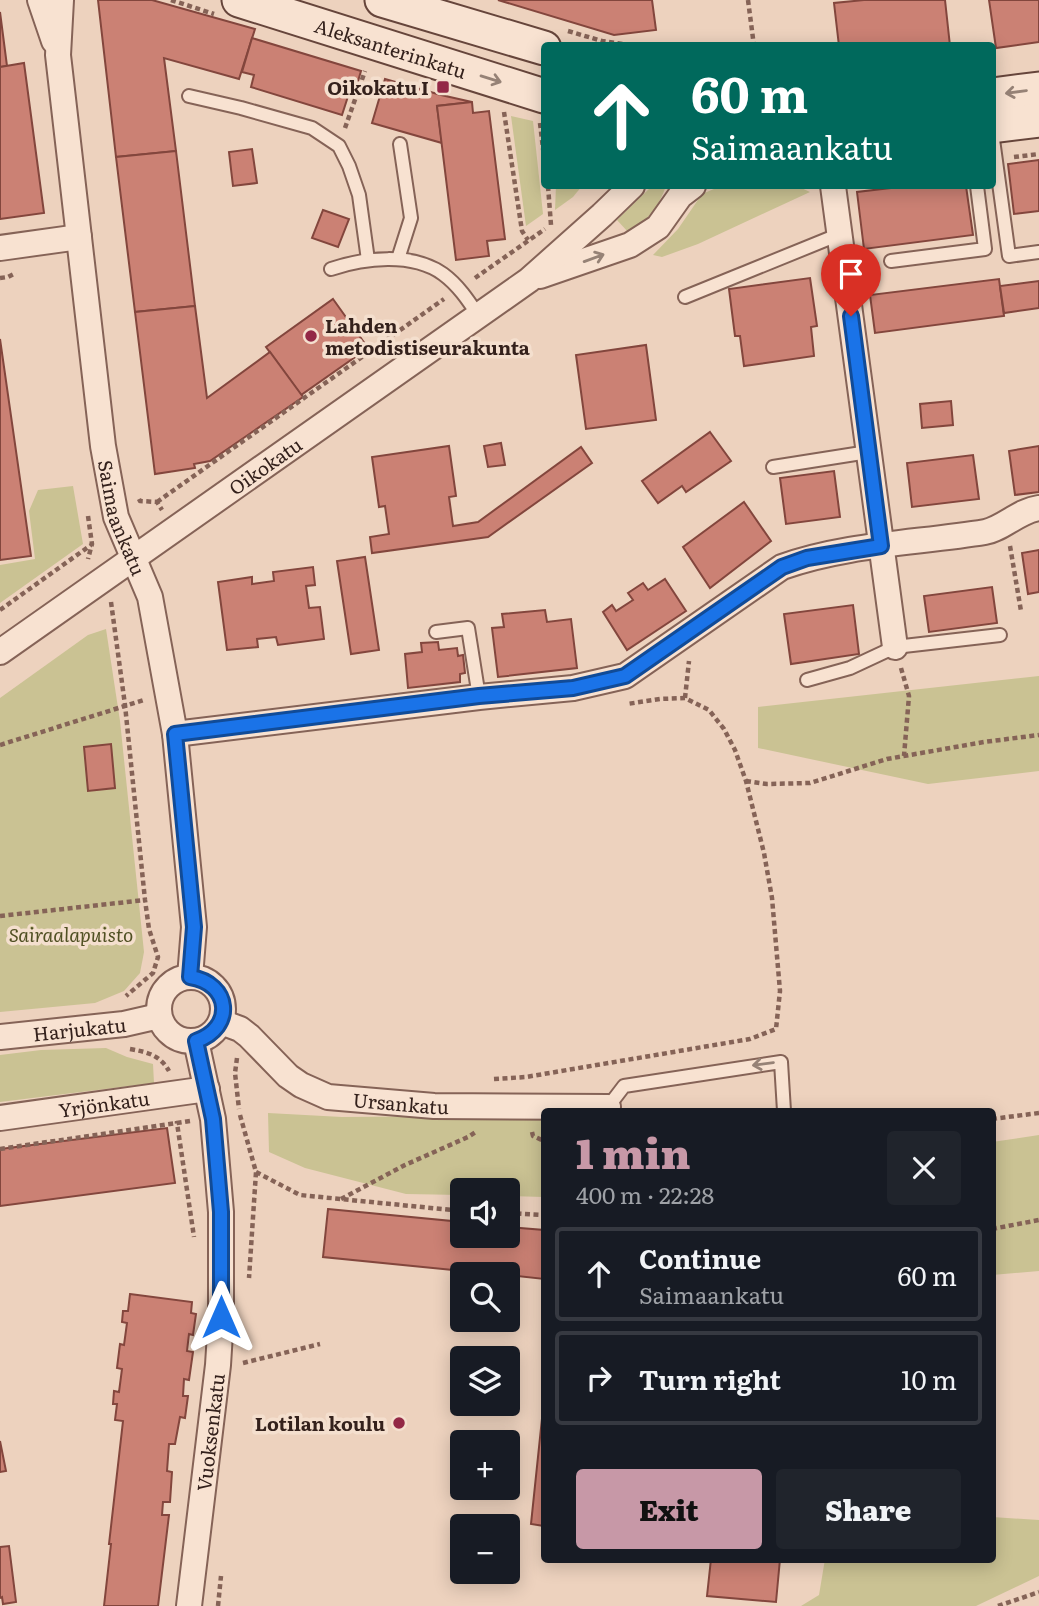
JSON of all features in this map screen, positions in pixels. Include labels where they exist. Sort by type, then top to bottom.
[{"type":"main road","name":"Aleksanterinkatu","points":[[239,0],[541,104]]},
{"type":"main road","points":[[382,0],[541,47]]},
{"type":"main road","points":[[996,95],[1039,89]]},
{"type":"main road","points":[[996,125],[1039,120]]},
{"type":"street","name":"Saimaankatu","points":[[40,0],[58,55]]},
{"type":"street","name":"Saimaankatu","points":[[61,0],[58,55],[103,446],[116,517],[150,597],[175,734],[194,927],[190,977]]},
{"type":"street","name":"Oikokatu","points":[[0,652],[529,279],[629,189]]},
{"type":"street","name":"Oikokatu","points":[[529,279],[630,245],[658,227],[684,189]]},
{"type":"street","points":[[834,189],[895,648]]},
{"type":"street","points":[[0,248],[79,237]]},
{"type":"street","points":[[175,734],[479,696],[573,688],[625,676],[782,567],[807,558],[997,526],[1028,510],[1039,508]]},
{"type":"street","points":[[190,977],[201,979],[218,991],[230,1026],[196,1041],[177,1038],[163,1025],[159,1016],[161,997],[166,989],[181,979],[190,977]]},
{"type":"street","name":"Harjukatu","points":[[0,1037],[112,1026],[159,1016]]},
{"type":"street","name":"Ursankatu","points":[[230,1026],[249,1036],[288,1076],[328,1097],[434,1106],[579,1108]]},
{"type":"street","points":[[196,1041],[207,1090]]},
{"type":"street","name":"Yrjönkatu","points":[[0,1118],[207,1090]]},
{"type":"street","name":"Vuoksenkatu","points":[[189,1606],[218,1365],[221,1317],[221,1212],[213,1119],[207,1090]]},
{"type":"lane","points":[[189,96],[312,128],[339,146],[359,195],[368,260]]},
{"type":"lane","points":[[398,259],[411,218],[400,144]]},
{"type":"lane","points":[[996,161],[1009,256],[1039,252]]},
{"type":"lane","points":[[891,261],[985,249],[977,189]]},
{"type":"lane","points":[[685,297],[840,234]]},
{"type":"lane","points":[[331,269],[368,260],[398,259],[422,265],[441,272],[459,289],[478,315]]},
{"type":"lane","points":[[773,467],[869,452]]},
{"type":"lane","points":[[436,632],[468,628],[479,696]]},
{"type":"lane","points":[[807,680],[850,668],[895,648],[1000,635]]},
{"type":"lane","points":[[611,1108],[624,1086],[781,1062],[784,1108]]},
{"type":"path","points":[[748,0],[753,42]]},
{"type":"path","points":[[339,146],[368,63]]},
{"type":"path","points":[[503,103],[522,231],[528,240]]},
{"type":"path","points":[[548,189],[551,225]]},
{"type":"path","points":[[137,496],[140,501],[157,502],[560,218]]},
{"type":"path","points":[[157,502],[174,529]]},
{"type":"path","points":[[997,526],[1021,611]]},
{"type":"path","points":[[0,610],[92,544]]},
{"type":"path","points":[[895,648],[909,696],[904,756]]},
{"type":"path","points":[[0,745],[168,693]]},
{"type":"path","points":[[491,1079],[527,1077],[750,1039],[776,1029],[780,991],[772,898],[746,781],[735,750],[724,729],[709,710],[685,698],[625,704]]},
{"type":"path","points":[[746,781],[810,783],[887,759],[1039,735]]},
{"type":"path","points":[[0,916],[145,900]]},
{"type":"path","points":[[230,1026],[239,1114]]},
{"type":"path","points":[[340,1199],[468,1137],[517,1106]]},
{"type":"path","points":[[996,1118],[1039,1113]]},
{"type":"path","points":[[194,1241],[177,1123],[213,1119]]},
{"type":"path","points":[[256,1172],[300,1195],[450,1209]]},
{"type":"path","points":[[520,1214],[541,1215]]},
{"type":"path","points":[[996,1228],[1039,1220]]},
{"type":"path","points":[[242,1363],[320,1343]]},
{"type":"path","points":[[998,1606],[1039,1592]]},
{"type":"green space","points":[[511,116],[533,121],[543,214],[526,226]]},
{"type":"green space","points":[[556,189],[580,189],[573,197],[555,210]]},
{"type":"green space","points":[[649,189],[665,189],[652,212],[628,232],[617,220]]},
{"type":"green space","points":[[714,189],[804,189],[810,192],[698,244],[662,257],[653,255],[678,229],[702,194]]},
{"type":"green space","points":[[73,486],[83,544],[0,603],[0,565],[35,559],[29,511],[38,490]]},
{"type":"green space","name":"Sairaalapuisto","points":[[106,629],[120,721],[144,952],[140,973],[124,991],[95,1003],[0,1012],[0,698],[88,635]]},
{"type":"green space","points":[[1039,676],[1039,771],[928,784],[758,748],[758,707]]},
{"type":"green space","points":[[106,1048],[153,1064],[154,1083],[0,1102],[0,1055],[41,1050]]},
{"type":"green space","points":[[268,1113],[342,1117],[541,1118],[541,1197],[520,1196],[520,1178],[450,1178],[450,1195],[406,1194],[305,1168],[269,1152]]},
{"type":"green space","points":[[1039,1135],[1039,1271],[996,1275],[996,1141]]},
{"type":"green space","points":[[996,1517],[1039,1520],[1039,1576],[976,1606],[801,1606],[819,1595],[824,1563],[996,1563]]},
{"type":"building","points":[[98,0],[152,0],[255,29],[239,79],[164,58],[176,151],[116,157]]},
{"type":"building","points":[[498,0],[652,0],[656,30],[614,35]]},
{"type":"building","points":[[864,0],[945,0],[950,42],[839,42],[834,3]]},
{"type":"building","points":[[989,0],[1039,0],[1039,42],[996,48]]},
{"type":"building","points":[[0,12],[7,66],[0,67]]},
{"type":"building","points":[[252,38],[361,71],[356,88],[351,87],[342,115],[251,87],[254,75],[242,72]]},
{"type":"building","points":[[24,63],[44,213],[0,219],[0,67]]},
{"type":"building","points":[[385,79],[472,102],[437,106],[442,143],[372,123]]},
{"type":"building","points":[[472,102],[473,113],[489,111],[505,239],[487,241],[489,256],[456,260],[437,106]]},
{"type":"building","points":[[252,149],[257,183],[233,186],[229,152]]},
{"type":"building","points":[[176,151],[195,306],[135,312],[116,157]]},
{"type":"building","points":[[1039,160],[1039,211],[1014,214],[1008,164]]},
{"type":"building","points":[[882,189],[966,189],[973,235],[864,249],[857,192]]},
{"type":"building","points":[[323,210],[349,219],[338,247],[312,238]]},
{"type":"building","points":[[810,278],[817,326],[811,327],[814,356],[744,366],[740,336],[735,336],[729,289]]},
{"type":"building","points":[[999,279],[1004,316],[875,333],[870,295]]},
{"type":"building","points":[[1039,281],[1039,308],[1004,313],[1000,286]]},
{"type":"building","points":[[333,299],[368,348],[301,395],[266,347]]},
{"type":"building","points":[[195,306],[207,398],[270,352],[303,397],[210,461],[194,464],[195,468],[155,474],[135,312]]},
{"type":"building","points":[[0,339],[31,556],[0,560]]},
{"type":"building","points":[[646,345],[656,420],[586,429],[576,355]]},
{"type":"building","points":[[951,401],[953,425],[922,428],[920,404]]},
{"type":"building","points":[[710,432],[731,461],[686,492],[682,486],[658,503],[642,481]]},
{"type":"building","points":[[501,443],[505,465],[488,467],[484,446]]},
{"type":"building","points":[[449,446],[456,496],[449,497],[453,526],[478,522],[581,447],[592,463],[488,537],[372,553],[370,537],[389,534],[385,506],[379,507],[372,457]]},
{"type":"building","points":[[1039,446],[1039,492],[1015,495],[1009,451]]},
{"type":"building","points":[[973,455],[979,499],[912,507],[907,463]]},
{"type":"building","points":[[834,471],[840,517],[786,524],[780,478]]},
{"type":"building","points":[[744,502],[771,541],[710,588],[683,547]]},
{"type":"building","points":[[1039,550],[1039,592],[1028,594],[1022,553]]},
{"type":"building","points":[[365,557],[379,650],[351,654],[337,561]]},
{"type":"building","points":[[313,567],[315,585],[306,586],[309,608],[320,607],[324,639],[278,645],[276,637],[257,639],[258,647],[227,650],[218,582],[252,577],[252,584],[274,581],[273,572]]},
{"type":"building","points":[[665,579],[686,611],[627,650],[603,612],[612,605],[616,611],[633,600],[628,593],[643,583],[648,590]]},
{"type":"building","points":[[992,587],[997,623],[929,632],[924,596]]},
{"type":"building","points":[[853,605],[859,654],[791,664],[784,614]]},
{"type":"building","points":[[545,610],[547,622],[571,619],[577,668],[498,677],[492,628],[504,627],[502,614]]},
{"type":"building","points":[[438,642],[439,650],[457,648],[458,656],[463,655],[465,673],[460,674],[460,682],[408,688],[405,654],[422,652],[421,643]]},
{"type":"building","points":[[111,744],[115,788],[88,791],[84,747]]},
{"type":"building","points":[[167,1128],[175,1183],[0,1206],[0,1149]]},
{"type":"building","points":[[328,1209],[450,1221],[450,1248],[520,1248],[520,1228],[541,1230],[541,1279],[520,1276],[520,1262],[450,1262],[450,1270],[323,1257]]},
{"type":"building","points":[[130,1294],[192,1302],[191,1313],[196,1314],[187,1351],[193,1352],[189,1380],[184,1379],[183,1396],[188,1396],[185,1418],[180,1417],[175,1444],[169,1444],[167,1471],[172,1472],[170,1502],[163,1502],[162,1515],[169,1515],[158,1606],[104,1606],[123,1421],[115,1420],[117,1404],[113,1404],[114,1391],[119,1392],[122,1369],[117,1368],[120,1344],[124,1345],[127,1323],[122,1322],[123,1311],[128,1311]]},
{"type":"building","points":[[541,1428],[541,1526],[531,1524]]},
{"type":"building","points":[[0,1441],[6,1471],[0,1472]]},
{"type":"building","points":[[9,1546],[16,1602],[3,1604],[2,1597],[0,1598],[0,1547]]},
{"type":"building","points":[[711,1563],[780,1563],[776,1602],[707,1596]]},
{"type":"place","name":"Oikokatu I","points":[[443,87]]},
{"type":"place","name":"Lahden metodistiseurakunta","points":[[311,336]]},
{"type":"place","name":"Lotilan koulu","points":[[399,1423]]},
{"type":"route","points":[[221,1317],[221,1212],[213,1119],[196,1041],[215,1031],[223,1012],[218,991],[201,979],[190,977],[194,927],[175,734],[479,696],[573,688],[625,676],[782,567],[807,558],[881,546],[851,316]]}]
